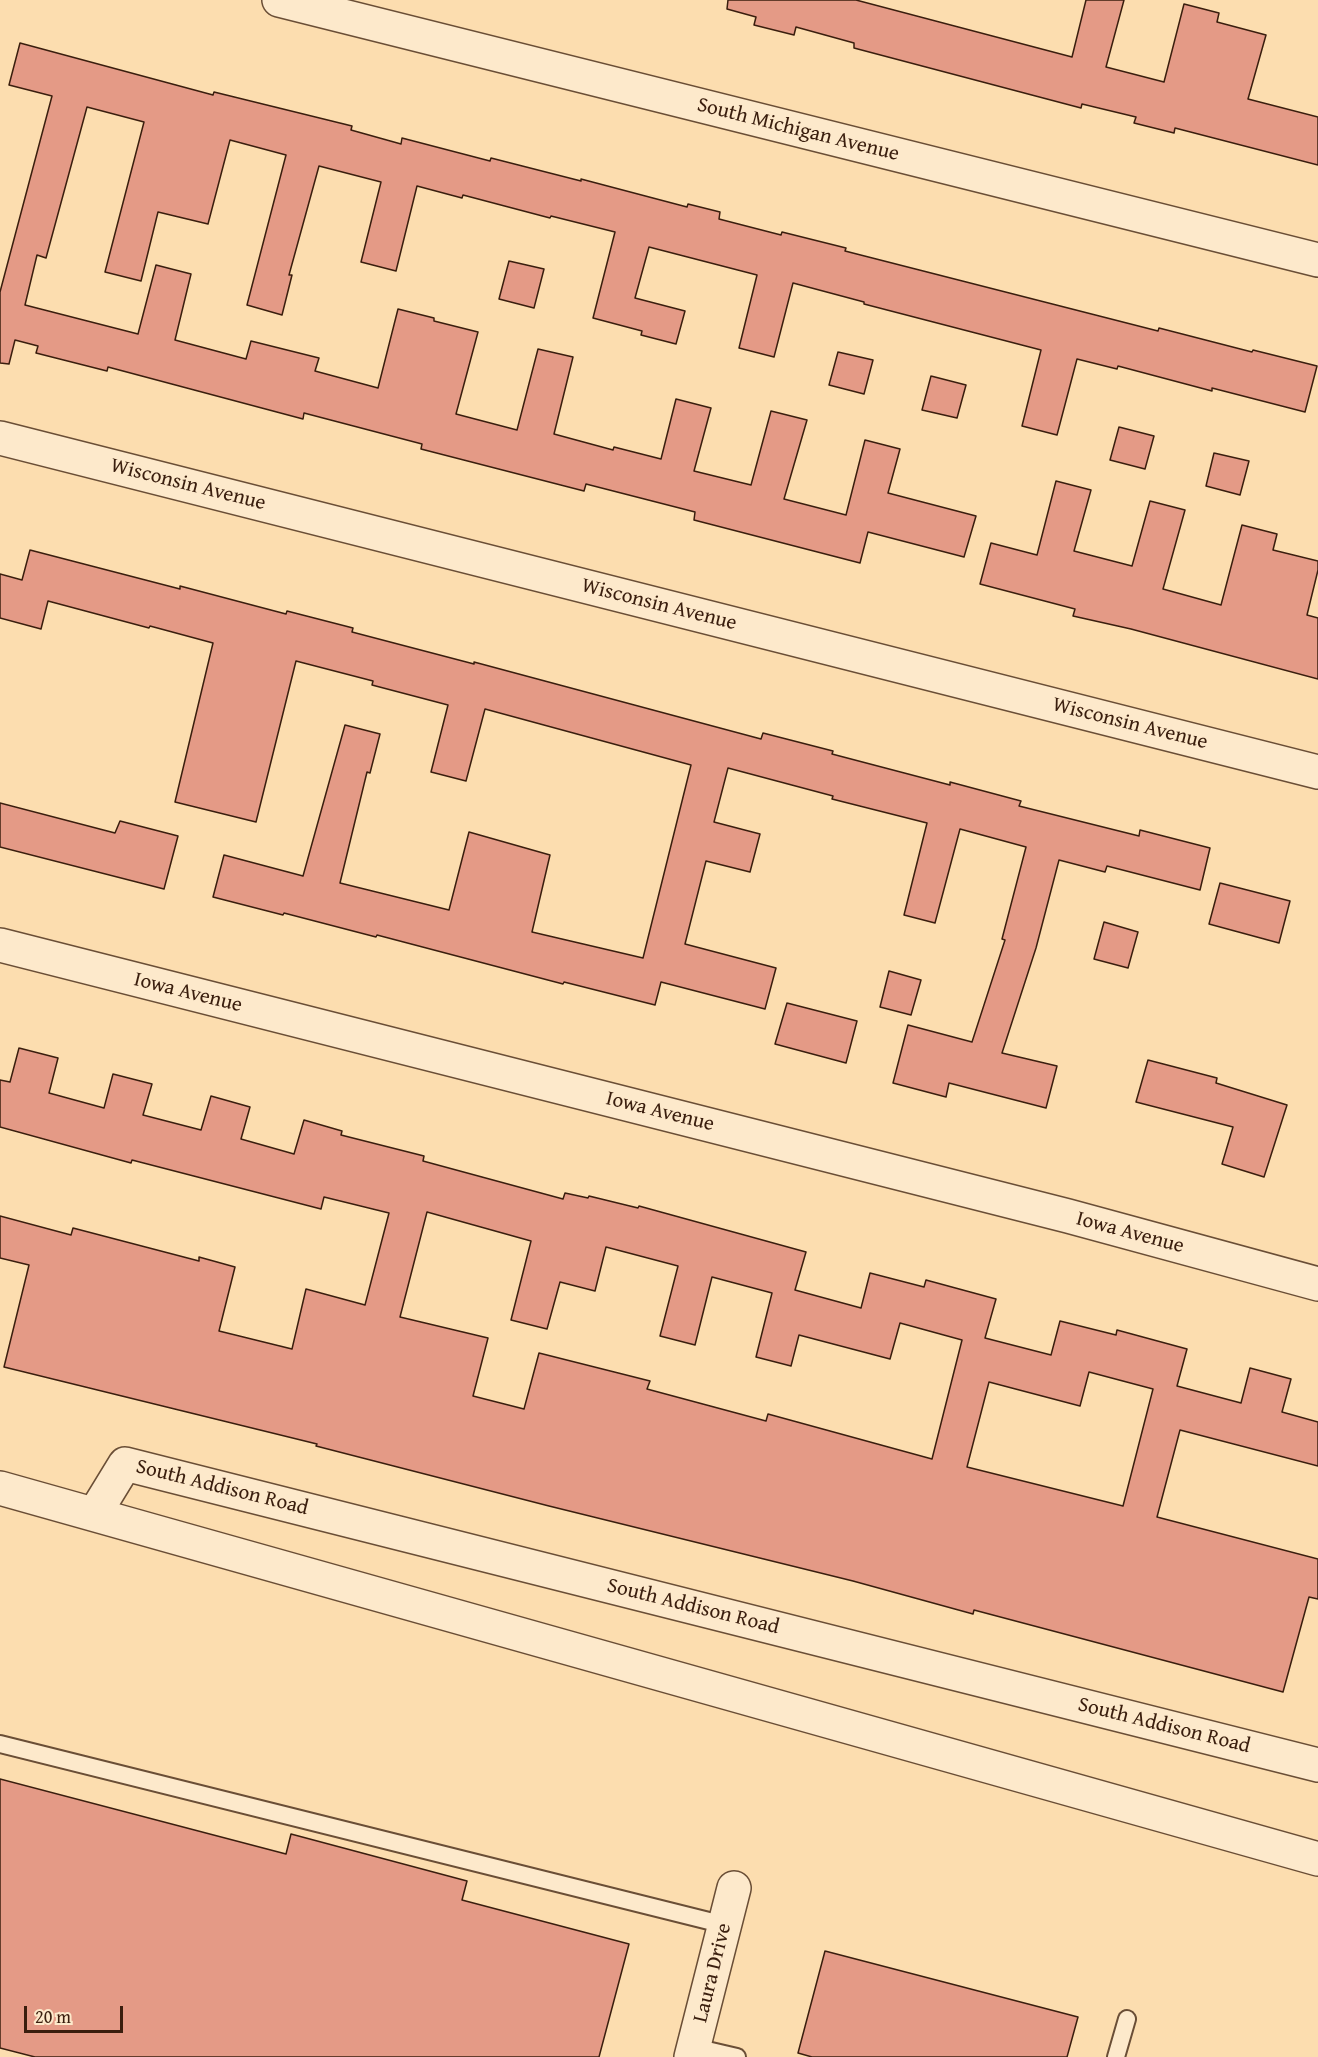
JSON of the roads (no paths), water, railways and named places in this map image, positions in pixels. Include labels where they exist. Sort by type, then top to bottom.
[{"type":"street","name":"South Michigan Avenue","points":[[279,0],[1318,260]]},
{"type":"street","name":"Wisconsin Avenue","points":[[0,438],[1318,772]]},
{"type":"street","name":"Iowa Avenue","points":[[0,945],[1045,1210],[1318,1284]]},
{"type":"street","name":"South Addison Road","points":[[94,1513],[125,1464],[1318,1765]]},
{"type":"street","points":[[0,1488],[1318,1859]]},
{"type":"street","name":"Laura Drive","points":[[692,2052],[734,1888]]},
{"type":"lane","points":[[0,1744],[724,1925]]},
{"type":"lane","points":[[1116,2057],[1127,2019]]},
{"type":"lane","points":[[692,2052],[737,2057]]}]
